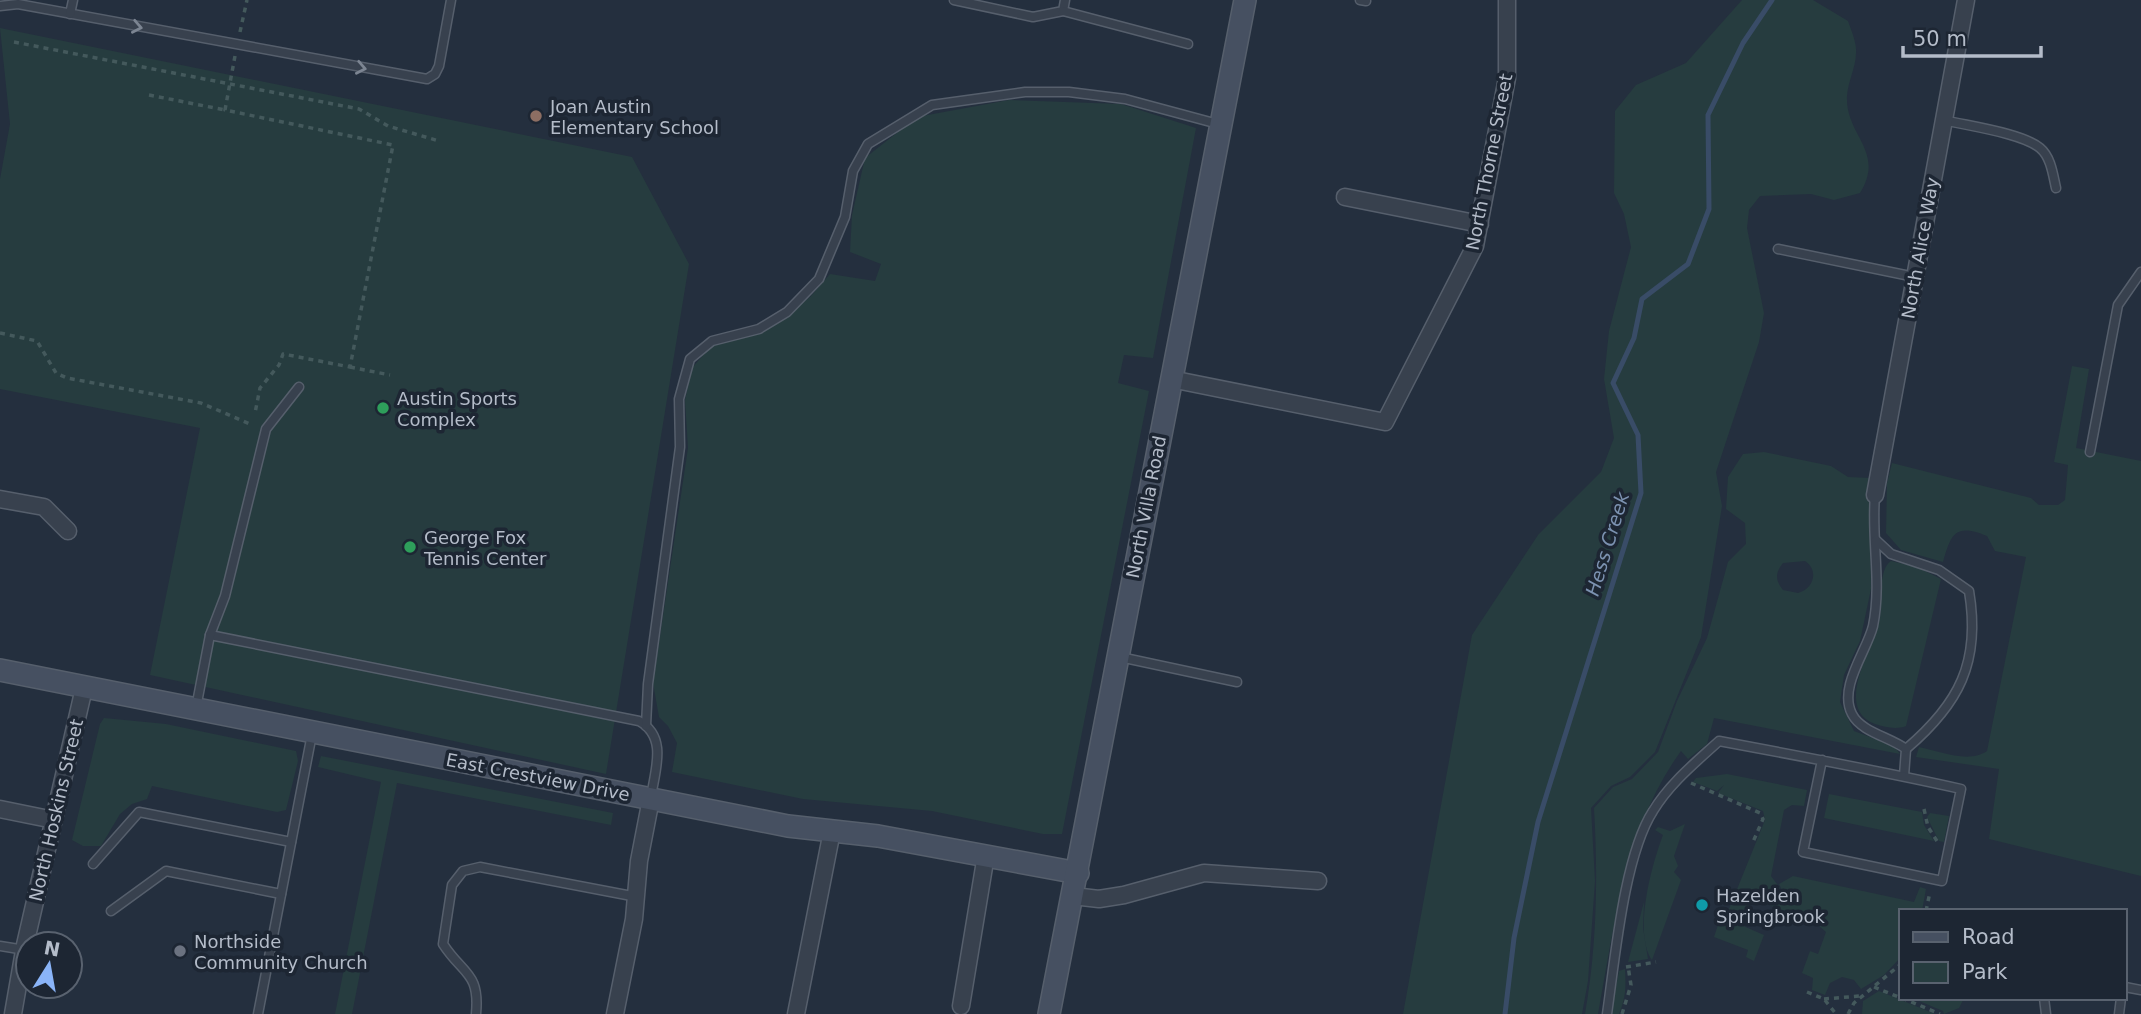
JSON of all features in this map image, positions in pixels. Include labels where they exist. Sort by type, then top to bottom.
[{"type":"street","name":"North Villa Road","points":[[1049,1014],[1245,0]]},
{"type":"street","name":"North Thorne Street","points":[[1171,379],[1385,422],[1468,264],[1480,223],[1507,78],[1507,0]]},
{"type":"street","name":"North Alice Way","points":[[1875,495],[1966,0]]},
{"type":"street","points":[[1345,197],[1480,223]]},
{"type":"street","points":[[0,499],[44,507],[68,531]]},
{"type":"street","name":"East Crestview Drive","points":[[0,670],[788,827],[878,836],[1077,873]]},
{"type":"street","name":"North Hoskins Street","points":[[29,930],[84,688]]},
{"type":"street","points":[[615,1014],[637,897],[639,860],[651,799]]},
{"type":"street","points":[[0,810],[54,820]]},
{"type":"street","points":[[796,1014],[832,831]]},
{"type":"street","points":[[961,1006],[986,855]]},
{"type":"street","points":[[1073,896],[1099,899],[1124,895],[1204,873],[1318,881]]},
{"type":"lane","points":[[70,14],[73,0]]},
{"type":"lane","points":[[0,6],[18,4],[427,79],[439,66],[451,0]]},
{"type":"lane","points":[[954,0],[1033,17],[1063,11],[1188,44]]},
{"type":"lane","points":[[1063,11],[1065,0]]},
{"type":"lane","points":[[646,726],[648,684],[680,447],[679,399],[690,359],[712,341],[759,329],[787,312],[819,279],[845,217],[853,171],[868,144],[932,105],[1025,92],[1069,92],[1125,99],[1221,125]]},
{"type":"lane","points":[[1944,120],[2018,138],[2040,148],[2050,164],[2056,188]]},
{"type":"lane","points":[[1778,249],[1915,277]]},
{"type":"lane","points":[[2090,452],[2118,304],[2141,272]]},
{"type":"lane","points":[[196,708],[210,635],[225,596],[266,429],[299,387]]},
{"type":"lane","points":[[1875,495],[1877,592],[1872,627],[1849,690],[1851,713],[1864,726],[1894,740],[1906,749]]},
{"type":"lane","points":[[1876,540],[1891,554],[1938,570],[1969,591],[1974,621],[1966,671],[1951,702],[1906,749],[1904,776]]},
{"type":"lane","points":[[210,635],[639,721],[653,732],[658,748],[651,799]]},
{"type":"lane","points":[[1117,656],[1237,682]]},
{"type":"lane","points":[[258,1014],[312,732]]},
{"type":"lane","points":[[1607,1014],[1633,864],[1652,812],[1673,782],[1719,741],[1822,760],[1904,776],[1961,789],[1942,881],[1803,852],[1822,760]]},
{"type":"lane","points":[[93,864],[139,812],[291,842]]},
{"type":"lane","points":[[476,1014],[478,992],[469,973],[454,961],[443,944],[443,926],[452,884],[463,872],[480,867],[637,897]]},
{"type":"lane","points":[[111,911],[166,871],[281,894]]},
{"type":"path","points":[[240,32],[247,0]]},
{"type":"path","points":[[14,43],[359,109],[388,126],[439,141]]},
{"type":"path","points":[[225,110],[237,51]]},
{"type":"path","points":[[149,95],[393,145],[349,367]]},
{"type":"path","points":[[0,333],[37,341],[56,373],[68,378],[201,404],[250,424]]},
{"type":"path","points":[[255,413],[260,388],[279,365],[283,354],[390,375]]},
{"type":"path","points":[[1693,784],[1760,813],[1763,819],[1753,842]]},
{"type":"path","points":[[1924,808],[1928,827],[1937,843],[1936,852]]},
{"type":"path","points":[[1926,909],[1931,890]]},
{"type":"path","points":[[1622,968],[1656,962]]},
{"type":"path","points":[[1848,1014],[1863,995],[1899,966]]},
{"type":"path","points":[[1622,1014],[1630,993],[1628,967]]},
{"type":"path","points":[[1874,987],[1899,997]]},
{"type":"path","points":[[1807,992],[1824,999],[1863,995]]},
{"type":"path","points":[[1824,999],[1836,1014]]},
{"type":"path","points":[[1907,1000],[1940,1014]]},
{"type":"green space","points":[[1742,0],[1813,0],[1848,21],[1856,49],[1847,96],[1848,110],[1867,154],[1867,178],[1860,193],[1834,200],[1811,194],[1760,196],[1749,210],[1747,228],[1764,313],[1759,342],[1716,472],[1722,506],[1701,637],[1655,752],[1630,777],[1611,786],[1591,808],[1595,881],[1588,981],[1582,1014],[1403,1014],[1472,635],[1538,535],[1601,472],[1614,438],[1604,379],[1609,331],[1631,247],[1624,214],[1614,193],[1615,111],[1636,85],[1686,63]]},
{"type":"green space","name":"Austin Sports Complex","points":[[0,28],[632,157],[689,264],[606,774],[150,675],[200,428],[0,389],[0,179],[10,124]]},
{"type":"green space","points":[[1009,100],[1121,104],[1196,128],[1153,358],[1124,355],[1118,383],[1149,391],[1062,834],[1043,834],[932,811],[803,799],[672,772],[677,743],[668,726],[659,717],[653,683],[688,448],[685,400],[692,368],[712,345],[763,332],[810,297],[830,274],[875,281],[881,264],[850,252],[852,215],[865,158],[917,117]]},
{"type":"green space","points":[[2072,366],[2089,369],[2076,448],[2141,461],[2141,876],[1989,839],[1999,769],[1916,757],[1919,747],[1963,757],[1980,755],[1987,751],[2026,557],[1995,551],[1987,536],[1968,531],[1961,531],[1952,538],[1943,562],[1901,550],[1886,533],[1887,483],[1892,463],[2031,498],[2039,505],[2058,505],[2065,500],[2068,465],[2054,462]]},
{"type":"green space","points":[[1764,452],[1831,466],[1848,477],[1870,478],[1871,589],[1860,641],[1844,675],[1840,702],[1854,731],[1894,746],[1900,754],[1714,718],[1707,744],[1688,759],[1681,751],[1647,812],[1625,877],[1598,1014],[1585,1014],[1596,911],[1594,808],[1613,787],[1632,779],[1658,752],[1677,701],[1707,638],[1728,562],[1746,544],[1745,523],[1726,509],[1728,477],[1743,454]],"holes":[[[1805,561],[1813,579],[1808,588],[1798,593],[1783,590],[1777,576],[1783,563]]]},
{"type":"green space","points":[[1891,561],[1917,567],[1941,579],[1906,726],[1898,728],[1875,724],[1863,716],[1857,704],[1856,690],[1877,629],[1884,571]]},
{"type":"green space","points":[[104,718],[166,724],[296,751],[298,761],[286,810],[277,812],[152,786],[147,799],[132,804],[120,814],[101,846],[83,846],[72,840],[100,724]]},
{"type":"green space","points":[[321,756],[613,813],[611,825],[397,783],[352,1014],[335,1014],[381,782],[318,767]]},
{"type":"green space","points":[[1727,774],[1807,790],[1804,806],[1792,805],[1784,810],[1771,876],[1780,888],[1776,892],[1769,891],[1776,894],[1780,892],[1781,888],[1779,884],[1793,876],[1914,902],[1920,887],[1926,889],[1922,909],[1899,909],[1899,959],[1884,975],[1861,989],[1854,980],[1842,977],[1830,983],[1825,995],[1812,990],[1813,978],[1802,973],[1810,951],[1818,954],[1826,932],[1818,925],[1752,898],[1741,925],[1764,935],[1754,961],[1746,957],[1748,950],[1714,937],[1722,913],[1727,914],[1765,820],[1763,811],[1718,793],[1724,785],[1717,791],[1693,782],[1696,778]]},
{"type":"green space","points":[[1829,794],[1922,812],[1924,825],[1934,841],[1824,818]]},
{"type":"green space","points":[[1930,813],[1949,816],[1944,842],[1939,841],[1927,817]]},
{"type":"green space","points":[[1685,824],[1674,856],[1678,866],[1674,872],[1681,880],[1652,960],[1644,933],[1644,916],[1650,880],[1663,835],[1655,830],[1658,827],[1670,831]]},
{"type":"green space","points":[[1644,902],[1643,928],[1648,959],[1628,962]]},
{"type":"green space","points":[[1625,969],[1625,992],[1621,1008],[1619,1014],[1611,1014],[1619,971]]},
{"type":"green space","points":[[1879,991],[1935,1014],[1862,1014],[1863,1001]]},
{"type":"green space","points":[[1917,1000],[1963,1000],[1959,1008],[1944,1014],[1943,1011]]},
{"type":"waterway","name":"Hess Creek","points":[[1505,1014],[1514,938],[1538,822],[1641,493],[1638,435],[1613,383],[1634,338],[1642,299],[1688,264],[1709,209],[1708,115],[1743,43],[1772,0]]},
{"type":"place","name":"Joan Austin Elementary School","points":[[536,116]]},
{"type":"place","name":"Austin Sports Complex","points":[[383,408]]},
{"type":"place","name":"George Fox Tennis Center","points":[[410,547]]},
{"type":"place","name":"Hazelden Springbrook","points":[[1702,905]]},
{"type":"place","name":"Northside Community Church","points":[[180,951]]}]
